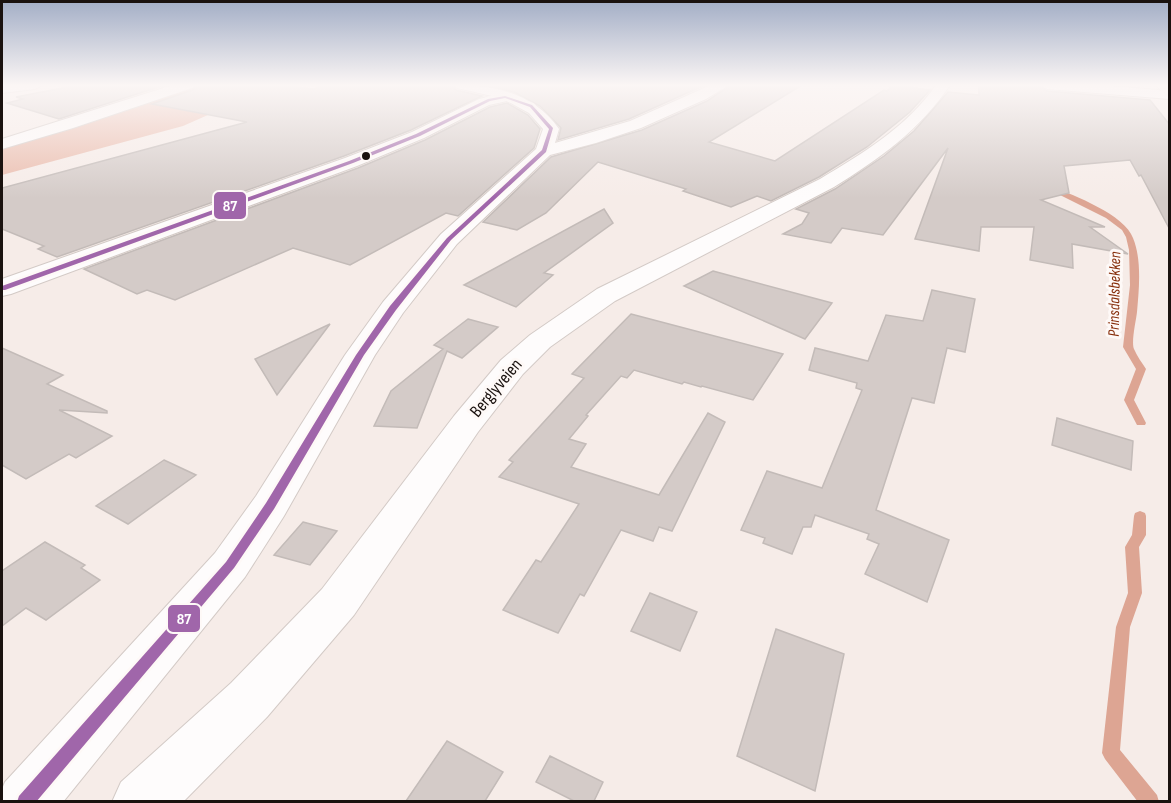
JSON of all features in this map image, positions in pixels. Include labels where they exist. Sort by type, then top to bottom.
[{"type":"street","points":[[2,144],[75,122]]},
{"type":"street","points":[[2,288],[351,162],[443,122]]},
{"type":"street","points":[[25,801],[230,565],[270,506],[360,355],[411,285],[455,234],[544,151],[550,129],[546,122]]},
{"type":"street","points":[[544,151],[565,147],[636,122]]},
{"type":"street","name":"Berglyveien","points":[[141,801],[249,700],[338,602],[466,424],[523,356],[583,309],[606,295],[827,183],[911,122]]},
{"type":"shaded area","points":[[81,122],[191,122],[2,175],[2,147]]},
{"type":"building","points":[[245,122],[427,122],[344,156],[57,257],[38,249],[44,246],[2,229],[2,188]]},
{"type":"building","points":[[460,122],[534,122],[540,129],[534,148],[458,216],[446,213],[350,265],[293,248],[175,300],[147,290],[137,294],[84,269],[358,168],[425,140]]},
{"type":"building","points":[[556,122],[617,122],[558,140],[561,128]]},
{"type":"building","points":[[659,122],[741,122],[709,142],[775,161],[834,122],[897,122],[867,147],[819,177],[771,201],[757,196],[731,207],[683,191],[686,189],[598,162],[546,213],[517,230],[483,222],[551,157],[642,130]]},
{"type":"building","points":[[921,122],[1168,122],[1170,125],[1170,230],[1141,175],[1139,176],[1130,160],[1064,166],[1069,193],[1041,200],[1105,227],[1090,227],[1128,254],[1072,244],[1073,268],[1030,260],[1034,227],[981,227],[979,251],[915,239],[948,148],[883,235],[842,228],[831,243],[783,234],[802,224],[809,213],[796,209],[835,189],[884,156]]},
{"type":"building","points":[[604,209],[613,223],[544,273],[553,275],[516,307],[464,285]]},
{"type":"building","points":[[713,271],[832,303],[805,339],[684,286]]},
{"type":"building","points":[[932,290],[975,299],[965,352],[947,348],[934,403],[912,398],[876,510],[949,540],[927,602],[865,574],[879,544],[867,539],[869,534],[815,515],[811,527],[803,527],[792,554],[763,543],[765,538],[741,530],[767,471],[822,488],[862,390],[856,388],[857,383],[809,370],[815,348],[868,361],[886,315],[923,321]]},
{"type":"building","points":[[631,314],[783,354],[753,400],[702,386],[684,382],[682,384],[634,370],[627,378],[621,376],[586,415],[588,416],[569,439],[586,444],[571,467],[659,495],[708,413],[725,422],[672,531],[659,527],[653,541],[621,530],[584,596],[580,594],[558,633],[503,610],[536,560],[541,562],[579,504],[499,477],[513,462],[509,460],[584,378],[572,374]]},
{"type":"building","points":[[468,319],[498,327],[462,358],[447,351],[417,428],[374,426],[391,391],[443,349],[434,345]]},
{"type":"building","points":[[330,324],[294,372],[277,395],[255,359]]},
{"type":"building","points":[[2,348],[63,375],[47,384],[107,411],[107,413],[59,410],[112,436],[76,458],[69,454],[26,479],[2,465]]},
{"type":"building","points":[[1057,418],[1133,441],[1131,470],[1052,445]]},
{"type":"building","points":[[164,460],[196,475],[128,524],[96,506]]},
{"type":"building","points":[[303,522],[337,531],[310,565],[274,555]]},
{"type":"building","points":[[45,542],[85,565],[81,568],[100,580],[46,620],[26,608],[2,626],[2,571]]},
{"type":"building","points":[[650,593],[697,612],[680,651],[631,631]]},
{"type":"building","points":[[776,629],[844,654],[815,791],[737,756]]},
{"type":"building","points":[[447,741],[503,772],[485,801],[406,801]]},
{"type":"building","points":[[550,756],[603,782],[594,801],[574,801],[536,782]]},
{"type":"waterway","name":"Prinsdalsbekken","points":[[1052,189],[1109,217],[1125,229],[1130,237],[1134,285],[1128,347],[1141,369],[1129,400],[1141,423]]},
{"type":"waterway","name":"Prinsdalsbekken","points":[[1140,516],[1139,535],[1132,547],[1135,593],[1123,627],[1111,753],[1150,802]]},
{"type":"transit line","name":"87","points":[[2,288],[351,162],[443,122]]},
{"type":"transit line","name":"87","points":[[25,802],[230,565],[270,506],[360,355],[393,308],[449,239],[544,151],[551,129],[545,122]]}]
